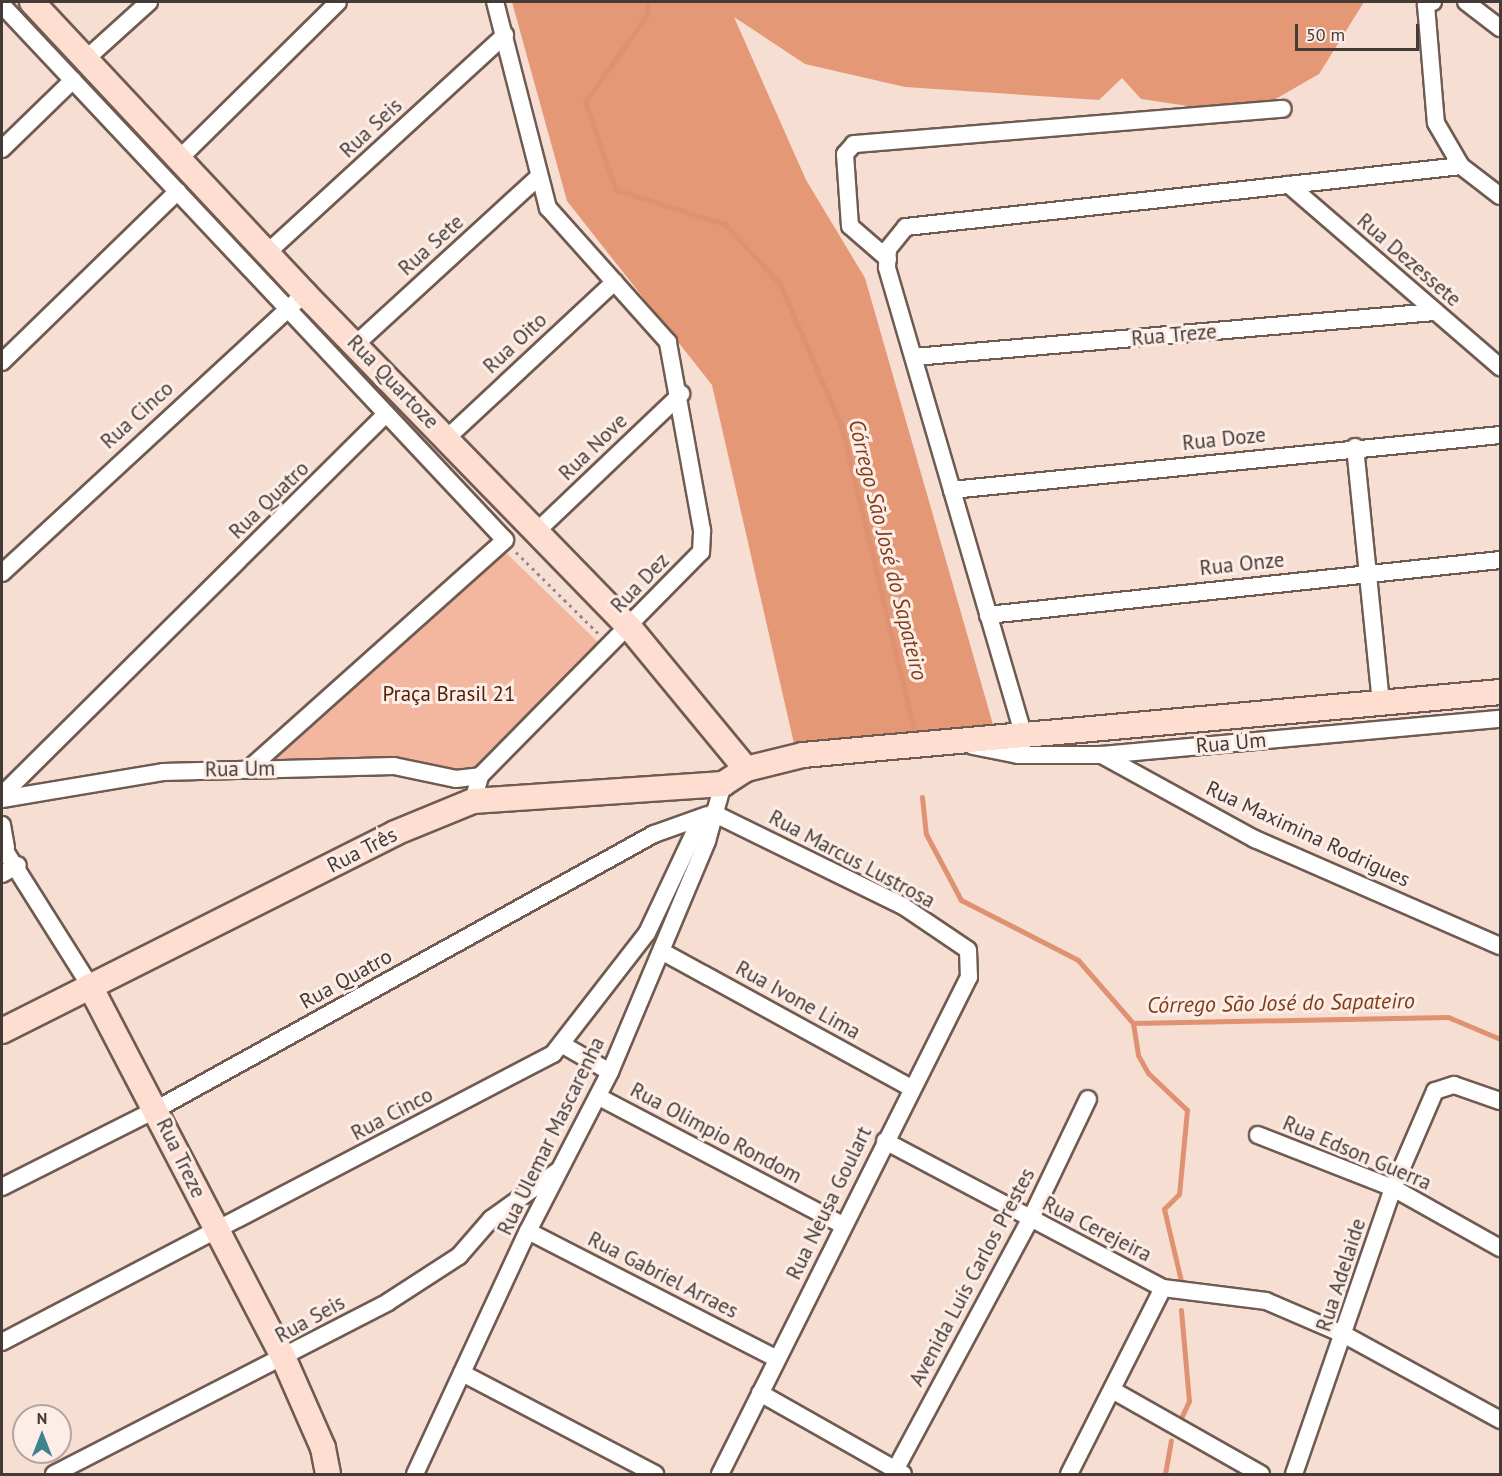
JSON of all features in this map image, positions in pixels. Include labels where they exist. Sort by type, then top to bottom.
[{"type":"street","name":"Rua Quartoze","points":[[32,2],[267,253],[297,301],[360,385],[505,540]]},
{"type":"street","points":[[86,59],[148,2]]},
{"type":"street","points":[[179,159],[338,2]]},
{"type":"street","points":[[495,2],[505,35],[537,178],[548,208],[668,342],[681,394]]},
{"type":"street","points":[[1466,2],[1500,28]]},
{"type":"street","points":[[1430,3],[1436,123],[1461,166],[1500,196]]},
{"type":"street","name":"Rua Quartoze","points":[[2,5],[178,191],[297,301],[356,344],[441,431],[535,533],[629,627],[746,769]]},
{"type":"street","name":"Rua Seis","points":[[267,253],[505,35]]},
{"type":"street","points":[[2,149],[73,80]]},
{"type":"street","points":[[888,259],[850,226],[845,154],[854,144],[1283,110]]},
{"type":"street","points":[[1023,733],[914,357],[888,259],[888,249],[906,227],[1461,166]]},
{"type":"street","name":"Rua Sete","points":[[356,344],[537,178]]},
{"type":"street","name":"Rua Dezessete","points":[[1290,185],[1500,367]]},
{"type":"street","points":[[2,362],[178,191]]},
{"type":"street","name":"Rua Oito","points":[[441,431],[614,282]]},
{"type":"street","name":"Rua Cinco","points":[[2,573],[297,301]]},
{"type":"street","name":"Rua Treze","points":[[914,357],[1435,312]]},
{"type":"street","points":[[360,385],[378,367]]},
{"type":"street","name":"Rua Nove","points":[[535,533],[681,394]]},
{"type":"street","name":"Rua Dez","points":[[480,776],[701,552],[702,530],[681,394]]},
{"type":"street","name":"Rua Quatro","points":[[2,797],[386,414]]},
{"type":"street","points":[[403,431],[441,431]]},
{"type":"street","name":"Rua Doze","points":[[952,490],[1355,447],[1500,435]]},
{"type":"street","points":[[1355,447],[1382,702]]},
{"type":"street","points":[[250,768],[505,540]]},
{"type":"street","name":"Rua Onze","points":[[988,615],[1500,560]]},
{"type":"street","name":"Rua Um","points":[[723,784],[746,769],[803,756],[962,743],[1023,733],[1500,692]]},
{"type":"street","name":"Rua Um","points":[[962,743],[1018,755],[1102,755],[1500,719]]},
{"type":"street","name":"Rua Maximina Rodrigues","points":[[1102,755],[1255,838],[1500,946]]},
{"type":"street","name":"Rua Um","points":[[2,797],[163,772],[250,768],[394,766],[456,780],[480,776]]},
{"type":"street","points":[[473,801],[480,776]]},
{"type":"street","points":[[707,815],[723,784]]},
{"type":"street","name":"Rua Três","points":[[2,1031],[395,833],[473,801],[723,784]]},
{"type":"street","name":"Rua Cinco","points":[[2,1342],[218,1232],[537,1064],[562,1045],[646,933],[707,815]]},
{"type":"street","name":"Rua Quatro","points":[[2,1187],[157,1109],[654,834],[707,815]]},
{"type":"street","name":"Rua Marcus Lustrosa","points":[[707,815],[903,906],[968,950]]},
{"type":"street","name":"Rua Ulemar Mascarenha","points":[[415,1474],[528,1231],[599,1097],[663,952],[707,815]]},
{"type":"street","points":[[2,825],[4,847],[18,865],[2,874]]},
{"type":"street","name":"Rua Treze","points":[[18,865],[90,986],[157,1109],[284,1359],[332,1470]]},
{"type":"street","name":"Rua Neusa Goulart","points":[[720,1474],[911,1088],[969,977],[968,950]]},
{"type":"street","name":"Rua Ivone Lima","points":[[663,952],[911,1088]]},
{"type":"street","points":[[562,1045],[610,1072]]},
{"type":"street","name":"Rua Adelaide","points":[[1294,1474],[1345,1335],[1394,1188],[1435,1091],[1454,1085],[1500,1101]]},
{"type":"street","name":"Rua Olimpio Rondom","points":[[599,1097],[843,1225]]},
{"type":"street","name":"Avenida Luís Carlos Prestes","points":[[897,1473],[1030,1220],[1088,1099]]},
{"type":"street","name":"Rua Edson Guerra","points":[[1258,1134],[1394,1188],[1500,1248]]},
{"type":"street","name":"Rua Cerejeira","points":[[885,1141],[1030,1220],[1163,1288],[1266,1301],[1345,1335],[1500,1420]]},
{"type":"street","name":"Rua Seis","points":[[54,1474],[284,1359],[459,1256],[491,1219],[562,1167]]},
{"type":"street","name":"Rua Gabriel Arraes","points":[[528,1231],[777,1359]]},
{"type":"street","points":[[1069,1474],[1114,1391],[1163,1288]]},
{"type":"street","points":[[462,1373],[655,1474]]},
{"type":"street","points":[[1114,1391],[1261,1474]]},
{"type":"street","points":[[760,1393],[897,1473]]},
{"type":"path","points":[[505,540],[611,645]]},
{"type":"green space","name":"Praça Brasil 21","points":[[502,549],[599,643],[470,774],[412,761],[266,765]]},
{"type":"shaded area","points":[[512,2],[1364,2],[1319,74],[1248,115],[1141,99],[1122,78],[1099,100],[905,87],[805,64],[734,17],[806,180],[865,278],[994,728],[795,748],[712,385],[567,201]]},
{"type":"waterway","name":"Córrego São José do Sapateiro","points":[[648,2],[647,15],[585,102],[616,190],[725,224],[780,284],[842,428],[916,739]]},
{"type":"waterway","name":"Córrego São José do Sapateiro","points":[[922,797],[926,834],[961,900],[1078,960],[1133,1023]]},
{"type":"waterway","name":"Córrego São José do Sapateiro","points":[[1133,1023],[1448,1017],[1500,1039]]},
{"type":"waterway","points":[[1133,1023],[1138,1055],[1148,1073],[1187,1110],[1179,1194],[1164,1209],[1182,1285]]},
{"type":"waterway","points":[[1181,1310],[1189,1401],[1182,1416]]},
{"type":"waterway","points":[[1165,1474],[1171,1441]]}]
